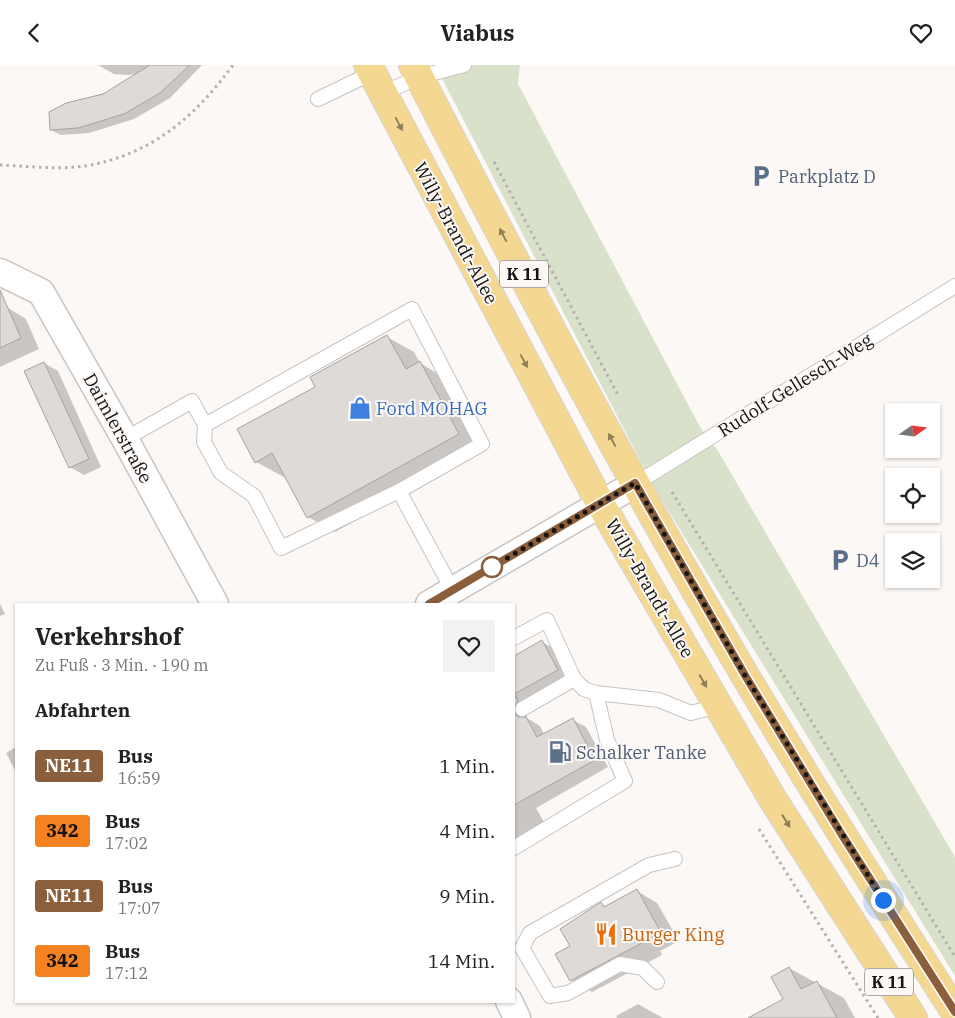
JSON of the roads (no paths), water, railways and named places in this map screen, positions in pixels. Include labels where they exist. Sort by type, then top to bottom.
[{"type":"main road","name":"K 11","points":[[416,71],[635,483],[746,677],[842,835],[955,1012]]},
{"type":"main road","name":"Willy-Brandt-Allee","points":[[375,77],[600,503],[777,806],[913,1018]]},
{"type":"street","name":"Daimlerstraße","points":[[0,272],[41,292],[125,439],[214,603]]},
{"type":"street","points":[[432,603],[635,483]]},
{"type":"street","points":[[510,1003],[517,1018]]},
{"type":"lane","points":[[318,99],[375,77],[464,65]]},
{"type":"lane","name":"Rudolf-Gellesch-Weg","points":[[635,483],[955,286]]},
{"type":"lane","points":[[125,439],[192,401],[205,425],[204,442],[221,473],[254,496],[281,547],[399,491],[482,444],[412,309],[205,425]]},
{"type":"lane","points":[[399,491],[452,591]]},
{"type":"lane","points":[[515,637],[547,620],[574,679],[584,689],[596,693],[659,700],[691,713],[718,706]]},
{"type":"lane","points":[[522,709],[574,679]]},
{"type":"lane","points":[[515,847],[625,781],[607,740],[596,693]]},
{"type":"lane","points":[[657,982],[643,967],[620,964],[568,993],[550,996],[522,947],[530,933],[649,865],[675,859]]},
{"type":"place","name":"Parkplatz D","points":[[761,176]]},
{"type":"place","name":"Ford MOHAG","points":[[360,408]]},
{"type":"place","name":"D4","points":[[840,560]]},
{"type":"place","name":"Schalker Tanke","points":[[560,752]]},
{"type":"place","name":"Burger King","points":[[606,934]]}]
